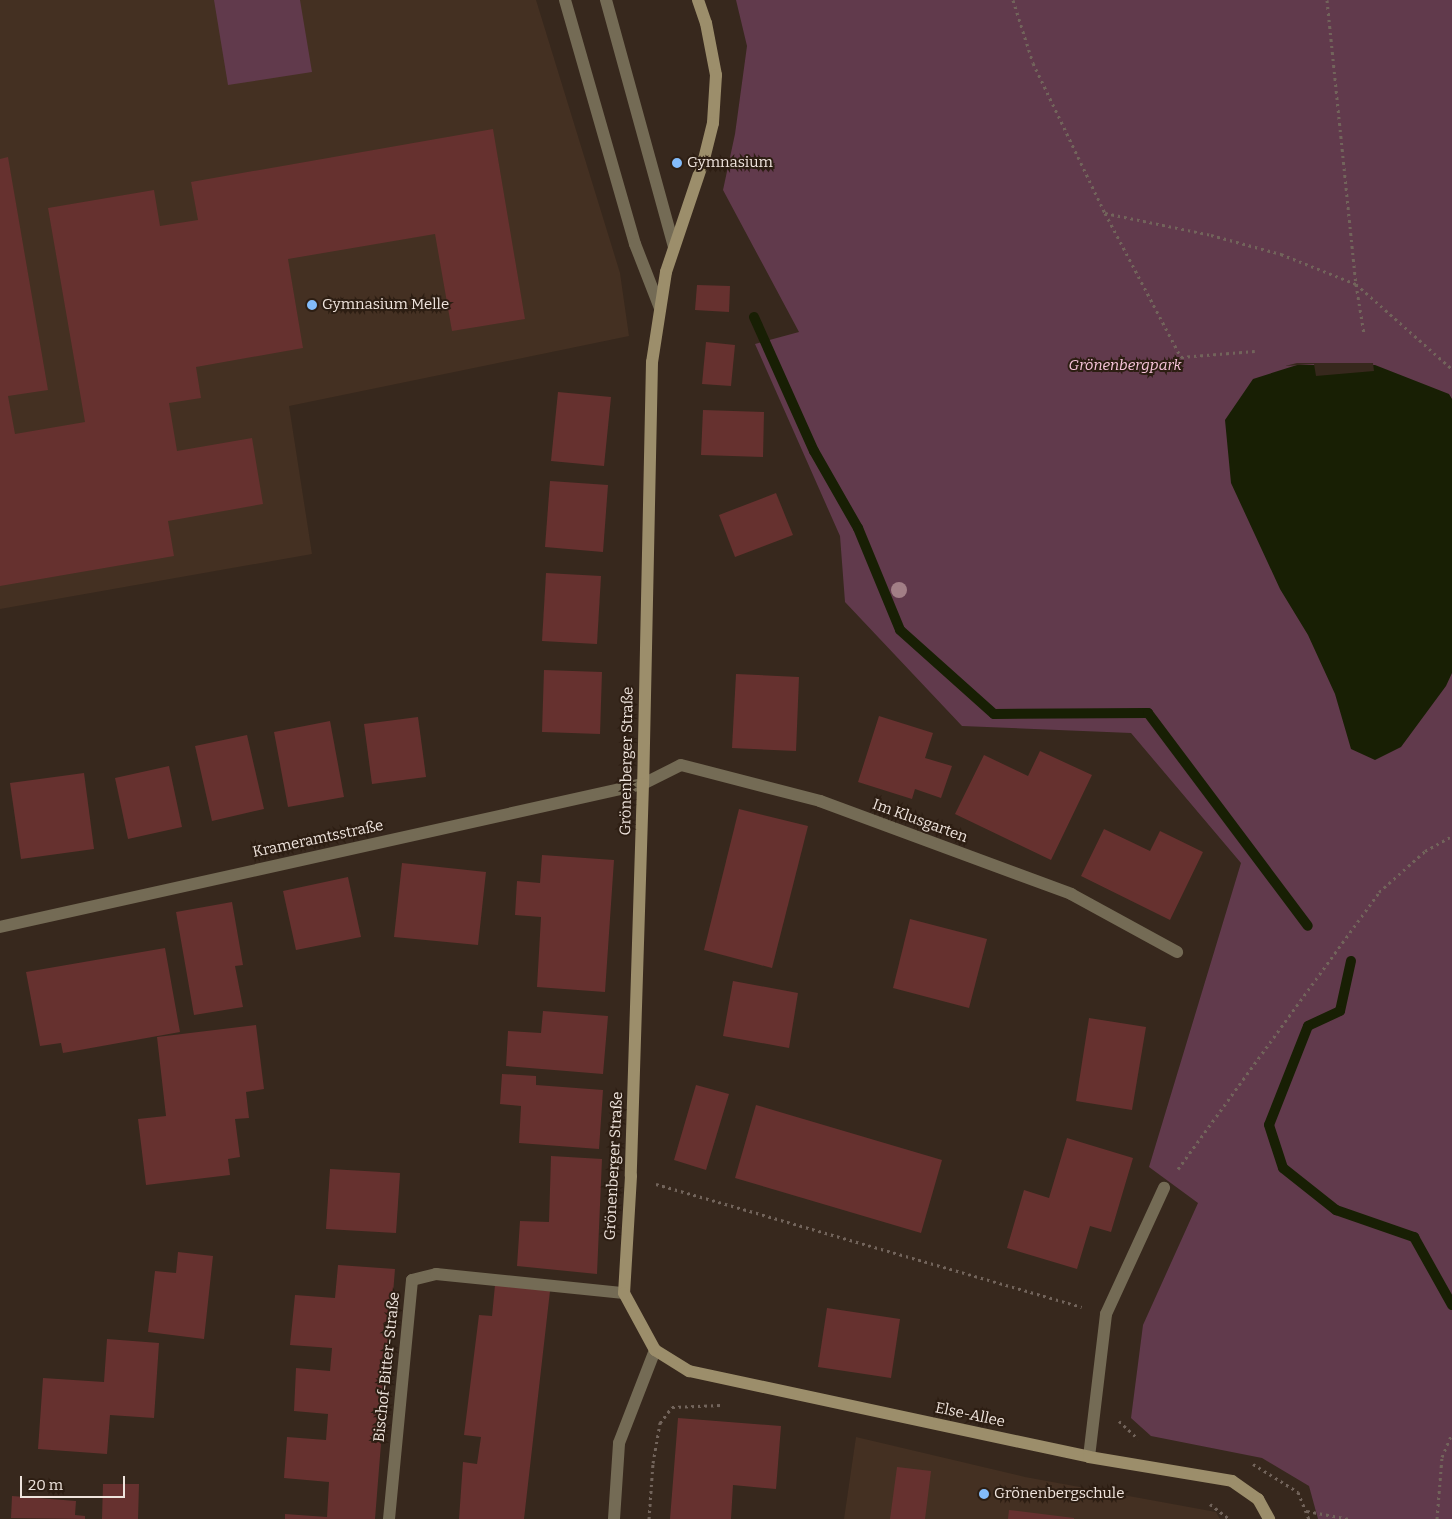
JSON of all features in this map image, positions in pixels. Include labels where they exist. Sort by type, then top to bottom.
[{"type":"street","points":[[565,0],[636,244],[660,308]]},
{"type":"street","points":[[606,0],[674,247]]},
{"type":"street","name":"Grönenberger Straße","points":[[624,1292],[631,1176],[643,784],[652,362],[666,272],[704,159],[713,123],[716,75],[706,23],[698,0]]},
{"type":"street","name":"Im Klusgarten","points":[[643,784],[681,765],[820,801],[1071,894],[1177,952]]},
{"type":"street","name":"Krameramtsstraße","points":[[0,927],[643,784]]},
{"type":"street","points":[[1089,1457],[1106,1314],[1164,1188]]},
{"type":"street","name":"Bischof-Bitter-Straße","points":[[389,1519],[412,1280],[436,1274],[624,1292]]},
{"type":"street","points":[[614,1519],[619,1443],[655,1350],[624,1292]]},
{"type":"street","name":"Else-Allee","points":[[655,1350],[689,1371],[1089,1457],[1232,1481],[1258,1499],[1269,1519]]},
{"type":"path","points":[[1013,0],[1033,63],[1105,213],[1181,357],[1255,351]]},
{"type":"path","points":[[1327,0],[1356,284],[1364,334]]},
{"type":"path","points":[[1105,213],[1211,235],[1272,252],[1356,284],[1452,369]]},
{"type":"path","points":[[1447,364],[1452,363]]},
{"type":"path","points":[[1164,1188],[1379,892],[1425,851],[1452,836]]},
{"type":"path","points":[[631,1176],[1106,1314]]},
{"type":"path","points":[[649,1519],[653,1462],[660,1423],[672,1407],[728,1406]]},
{"type":"path","points":[[1117,1419],[1130,1434],[1144,1443]]},
{"type":"path","points":[[1437,1519],[1442,1457],[1452,1434]]},
{"type":"path","points":[[1248,1463],[1257,1464],[1298,1492],[1309,1519]]},
{"type":"path","points":[[1203,1502],[1210,1504],[1228,1519]]},
{"type":"path","points":[[1307,1511],[1349,1519]]},
{"type":"shaded area","name":"Gymnasium Melle","points":[[0,0],[536,0],[620,273],[629,336],[289,406],[312,554],[0,609]]},
{"type":"shaded area","points":[[1297,365],[1375,365],[1449,394],[1452,399],[1452,673],[1446,686],[1401,747],[1375,760],[1351,749],[1335,694],[1308,635],[1280,589],[1231,483],[1225,420],[1253,379]]},
{"type":"shaded area","name":"Grönenbergschule","points":[[856,1437],[1025,1477],[1216,1512],[1220,1519],[844,1519]]},
{"type":"green space","points":[[214,0],[300,0],[312,72],[228,85]]},
{"type":"green space","name":"Grönenbergpark","points":[[736,0],[1452,0],[1452,1519],[1318,1519],[1309,1486],[1262,1458],[1151,1436],[1131,1418],[1143,1325],[1198,1203],[1149,1167],[1241,863],[1131,733],[962,726],[845,602],[840,536],[755,344],[799,332],[723,190],[735,134],[747,46]]},
{"type":"pier","points":[[1297,363],[1373,363],[1374,371],[1316,376],[1314,364],[1285,366]]},
{"type":"building","points":[[493,129],[525,319],[452,331],[435,234],[288,259],[303,348],[196,367],[201,398],[169,403],[177,451],[252,438],[263,504],[168,521],[174,556],[0,586],[0,159],[8,157],[48,390],[8,396],[15,434],[85,422],[48,208],[154,190],[160,226],[198,220],[191,182]]},
{"type":"building","points":[[697,285],[730,286],[729,312],[695,310]]},
{"type":"building","points":[[706,342],[735,345],[731,386],[702,384]]},
{"type":"building","points":[[558,392],[611,397],[604,466],[551,461]]},
{"type":"building","points":[[703,410],[764,412],[763,457],[701,455]]},
{"type":"building","points":[[550,481],[608,485],[603,552],[545,547]]},
{"type":"building","points":[[776,493],[793,535],[735,557],[719,515]]},
{"type":"building","points":[[546,573],[601,576],[597,644],[542,641]]},
{"type":"building","points":[[544,670],[602,672],[600,734],[542,732]]},
{"type":"building","points":[[736,674],[799,677],[796,751],[732,748]]},
{"type":"building","points":[[879,716],[933,733],[925,758],[952,766],[941,798],[915,789],[912,799],[858,782]]},
{"type":"building","points":[[418,717],[426,777],[372,784],[364,724]]},
{"type":"building","points":[[330,721],[344,797],[288,807],[274,732]]},
{"type":"building","points":[[247,735],[264,809],[212,821],[195,746]]},
{"type":"building","points":[[1040,751],[1092,775],[1051,860],[955,814],[984,755],[1028,776]]},
{"type":"building","points":[[169,766],[182,827],[128,839],[115,778]]},
{"type":"building","points":[[84,773],[94,849],[21,859],[10,783]]},
{"type":"building","points":[[739,809],[808,826],[772,968],[704,950]]},
{"type":"building","points":[[1104,829],[1150,851],[1160,831],[1203,852],[1170,920],[1081,876]]},
{"type":"building","points":[[542,855],[614,860],[605,992],[537,987],[541,917],[515,915],[517,881],[540,883]]},
{"type":"building","points":[[402,863],[486,872],[478,945],[394,937]]},
{"type":"building","points":[[348,877],[361,937],[296,950],[283,891]]},
{"type":"building","points":[[232,902],[243,965],[235,966],[243,1007],[194,1015],[176,912]]},
{"type":"building","points":[[910,919],[987,939],[969,1008],[893,988]]},
{"type":"building","points":[[165,948],[180,1032],[63,1053],[61,1043],[40,1046],[26,972]]},
{"type":"building","points":[[733,981],[798,993],[789,1048],[723,1036]]},
{"type":"building","points":[[543,1011],[608,1016],[603,1074],[506,1066],[508,1031],[541,1033]]},
{"type":"building","points":[[1089,1018],[1146,1027],[1132,1110],[1076,1101]]},
{"type":"building","points":[[256,1025],[264,1089],[246,1092],[249,1118],[235,1119],[240,1157],[228,1159],[230,1175],[146,1185],[138,1119],[166,1116],[157,1037]]},
{"type":"building","points":[[502,1074],[536,1076],[536,1085],[603,1090],[599,1149],[519,1143],[521,1106],[500,1104]]},
{"type":"building","points":[[696,1085],[729,1094],[706,1170],[674,1160]]},
{"type":"building","points":[[756,1105],[942,1160],[921,1233],[735,1178]]},
{"type":"building","points":[[1067,1138],[1133,1158],[1111,1232],[1090,1226],[1077,1269],[1007,1248],[1024,1190],[1049,1198]]},
{"type":"building","points":[[551,1156],[602,1159],[597,1274],[517,1266],[520,1221],[549,1222]]},
{"type":"building","points":[[330,1169],[400,1173],[396,1233],[326,1229]]},
{"type":"building","points":[[178,1252],[213,1256],[204,1339],[148,1332],[155,1271],[176,1273]]},
{"type":"building","points":[[338,1265],[395,1269],[375,1519],[285,1519],[285,1514],[327,1517],[329,1482],[284,1478],[287,1437],[326,1440],[328,1414],[294,1411],[296,1368],[330,1371],[332,1348],[290,1345],[295,1295],[335,1298]]},
{"type":"building","points":[[495,1285],[550,1291],[524,1519],[459,1519],[463,1462],[477,1464],[481,1437],[464,1435],[479,1315],[492,1316]]},
{"type":"building","points":[[827,1308],[900,1319],[891,1378],[818,1367]]},
{"type":"building","points":[[107,1339],[159,1343],[154,1418],[110,1415],[107,1454],[38,1449],[43,1378],[104,1382]]},
{"type":"building","points":[[678,1418],[781,1426],[776,1489],[733,1485],[731,1519],[670,1519]]},
{"type":"building","points":[[897,1467],[931,1471],[925,1519],[890,1519]]},
{"type":"building","points":[[103,1484],[139,1484],[138,1519],[102,1519]]},
{"type":"building","points":[[12,1496],[76,1501],[75,1515],[85,1516],[85,1519],[11,1518]]},
{"type":"building","points":[[1009,1510],[1074,1518],[1074,1519],[1008,1519]]},
{"type":"waterway","points":[[754,317],[814,451],[858,528],[900,630],[994,714],[1148,713],[1308,926]]},
{"type":"waterway","points":[[1351,961],[1340,1011],[1308,1026],[1269,1125],[1283,1168],[1336,1210],[1414,1237],[1452,1305]]},
{"type":"place","name":"Gymnasium","points":[[677,163]]},
{"type":"place","name":"Gymnasium Melle","points":[[312,305]]},
{"type":"place","name":"Grönenbergschule","points":[[984,1494]]}]
